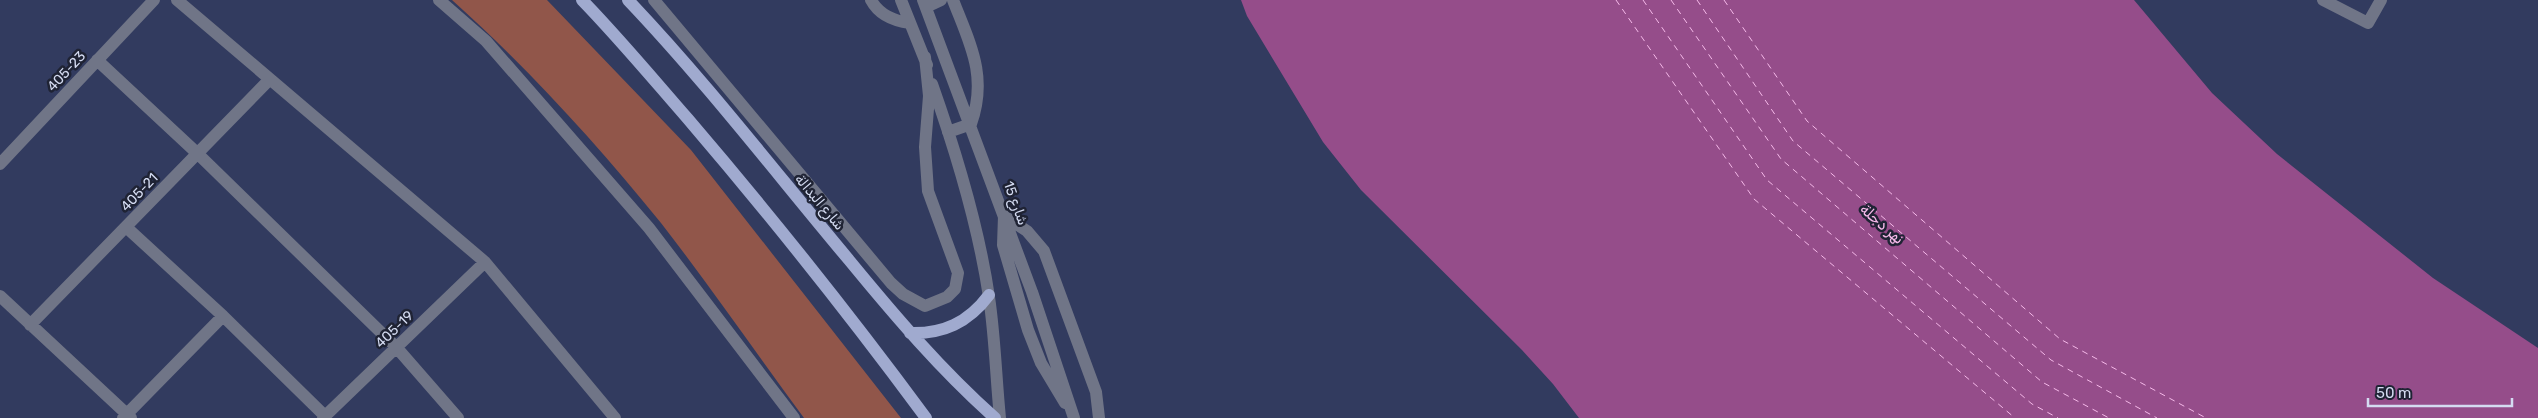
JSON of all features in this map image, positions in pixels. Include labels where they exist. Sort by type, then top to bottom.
[{"type":"main road","points":[[582,0],[632,54],[765,209],[926,418]]},
{"type":"main road","name":"شارع البدالة","points":[[628,0],[684,63],[910,333],[954,380],[995,418]]},
{"type":"main road","points":[[910,333],[940,331],[955,326],[980,308],[989,296]]},
{"type":"street","name":"405-23","points":[[0,164],[154,0]]},
{"type":"street","points":[[177,0],[485,262],[615,418]]},
{"type":"street","points":[[439,0],[486,41],[649,228],[794,418]]},
{"type":"street","points":[[654,0],[891,283],[903,294],[925,306],[947,297],[954,289],[958,274],[928,191],[925,147],[929,96],[925,58]]},
{"type":"street","points":[[871,0],[884,15],[900,22],[910,23]]},
{"type":"street","points":[[901,0],[925,58],[948,132],[979,250],[989,296],[1000,418]]},
{"type":"street","points":[[924,3],[941,0]]},
{"type":"street","points":[[948,132],[971,124],[978,99],[976,60],[953,0]]},
{"type":"street","points":[[2323,0],[2368,23],[2381,0]]},
{"type":"street","name":"شارع 15","points":[[924,3],[971,124],[1073,415]]},
{"type":"street","points":[[97,60],[198,154],[396,348],[458,418]]},
{"type":"street","name":"405-21","points":[[30,325],[270,79]]},
{"type":"street","points":[[1004,216],[1027,231],[1044,251],[1096,392],[1099,418]]},
{"type":"street","points":[[126,227],[224,316],[324,417]]},
{"type":"street","name":"405-19","points":[[324,417],[485,262]]},
{"type":"street","points":[[0,296],[127,417],[224,316]]},
{"type":"shaded area","points":[[452,0],[547,0],[691,150],[901,418],[804,418],[697,271],[637,194],[561,107],[508,52]]},
{"type":"water","name":"نهر دجلة","points":[[1241,0],[2134,0],[2212,93],[2277,154],[2433,278],[2538,348],[2538,418],[1579,418],[1553,384],[1522,350],[1361,190],[1323,142],[1247,16]]},
{"type":"ferry route","points":[[1616,0],[1754,199],[2015,418]]},
{"type":"ferry route","points":[[1643,0],[1767,180],[2032,404],[2058,418]]},
{"type":"ferry route","points":[[1671,0],[1781,159],[2042,382],[2109,418]]},
{"type":"ferry route","points":[[1697,0],[1793,141],[2051,360],[2157,418]]},
{"type":"ferry route","points":[[1724,0],[1807,121],[2060,339],[2206,418]]}]
